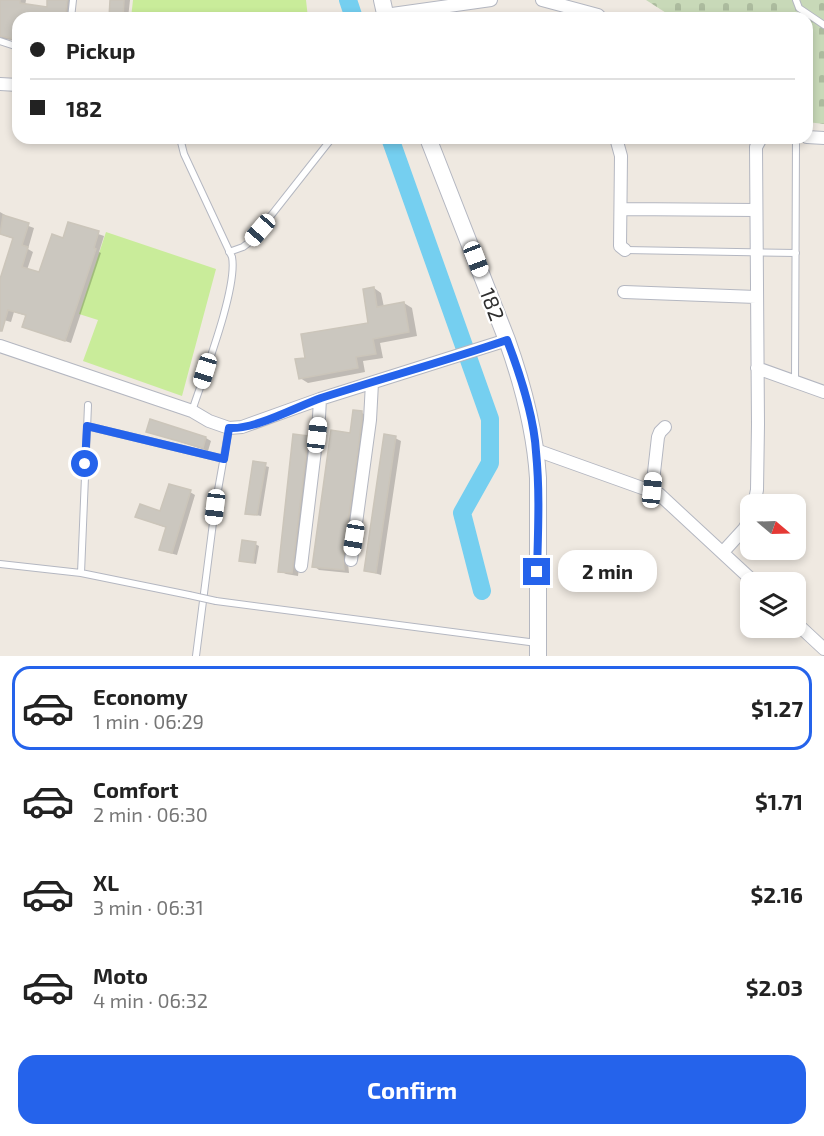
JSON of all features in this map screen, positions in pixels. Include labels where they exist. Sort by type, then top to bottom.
[{"type":"street","points":[[384,11],[491,0]]},
{"type":"street","points":[[542,0],[587,12]]},
{"type":"street","name":"182","points":[[430,144],[507,340],[519,375],[536,450],[537,650]]},
{"type":"street","points":[[618,144],[621,156],[620,246],[625,250]]},
{"type":"street","points":[[756,494],[758,424],[755,253],[759,144]]},
{"type":"street","points":[[621,209],[756,210]]},
{"type":"street","points":[[624,292],[756,297]]},
{"type":"street","points":[[0,346],[192,411],[209,421],[229,428],[235,428],[507,340]]},
{"type":"street","points":[[757,368],[824,392]]},
{"type":"street","points":[[351,560],[369,430],[372,383]]},
{"type":"street","points":[[302,566],[320,417],[320,399]]},
{"type":"street","points":[[652,490],[658,437],[665,426]]},
{"type":"street","points":[[536,450],[652,490],[664,498],[744,572]]},
{"type":"street","points":[[723,552],[740,533]]},
{"type":"street","points":[[806,631],[822,644]]},
{"type":"lane","points":[[796,0],[799,9],[804,12]]},
{"type":"lane","points":[[182,144],[188,164],[234,267],[226,304],[192,411]]},
{"type":"lane","points":[[229,252],[251,241],[327,144]]},
{"type":"lane","points":[[795,382],[796,144]]},
{"type":"lane","points":[[625,250],[796,253]]},
{"type":"lane","points":[[81,573],[88,405]]},
{"type":"lane","points":[[87,426],[224,459]]},
{"type":"lane","points":[[196,656],[215,507],[229,428]]},
{"type":"lane","points":[[0,564],[81,573],[216,601],[537,650]]},
{"type":"green space","points":[[133,0],[306,0],[307,12],[132,12]]},
{"type":"green space","points":[[646,0],[824,0],[824,124],[813,123],[813,12],[665,12]]},
{"type":"green space","points":[[106,232],[216,269],[182,396],[83,361],[98,320],[79,314]]},
{"type":"building","points":[[0,0],[20,0],[20,3],[47,7],[47,0],[67,0],[66,12],[12,12],[12,38],[0,36]]},
{"type":"building","points":[[110,0],[124,0],[123,12],[109,12]]},
{"type":"building","points":[[3,215],[29,223],[22,245],[28,247],[22,267],[39,272],[52,234],[63,238],[68,222],[99,231],[94,248],[96,249],[65,341],[22,327],[26,315],[8,310],[2,331],[0,331],[0,279],[13,238],[0,234]]},
{"type":"building","points":[[374,287],[377,307],[404,302],[409,332],[373,339],[376,354],[356,357],[358,368],[299,379],[295,359],[305,358],[301,334],[368,323],[363,289]]},
{"type":"building","points":[[353,410],[362,411],[362,419],[343,559],[344,570],[312,567],[331,430],[350,433]]},
{"type":"building","points":[[150,419],[206,437],[203,448],[146,432]]},
{"type":"building","points":[[293,434],[308,436],[292,573],[278,572]]},
{"type":"building","points":[[384,434],[396,436],[376,573],[364,571]]},
{"type":"building","points":[[253,461],[266,463],[257,515],[245,514]]},
{"type":"building","points":[[169,484],[191,490],[172,553],[159,550],[166,527],[135,517],[140,504],[160,511]]},
{"type":"building","points":[[242,540],[256,542],[253,563],[239,561]]},
{"type":"waterway","points":[[348,0],[352,12]]},
{"type":"waterway","points":[[392,144],[490,419],[490,463],[462,513],[482,591]]},
{"type":"route","points":[[85,464],[87,426],[224,459],[229,428],[259,422],[320,399],[507,340],[532,425],[536,450],[537,572]]}]
